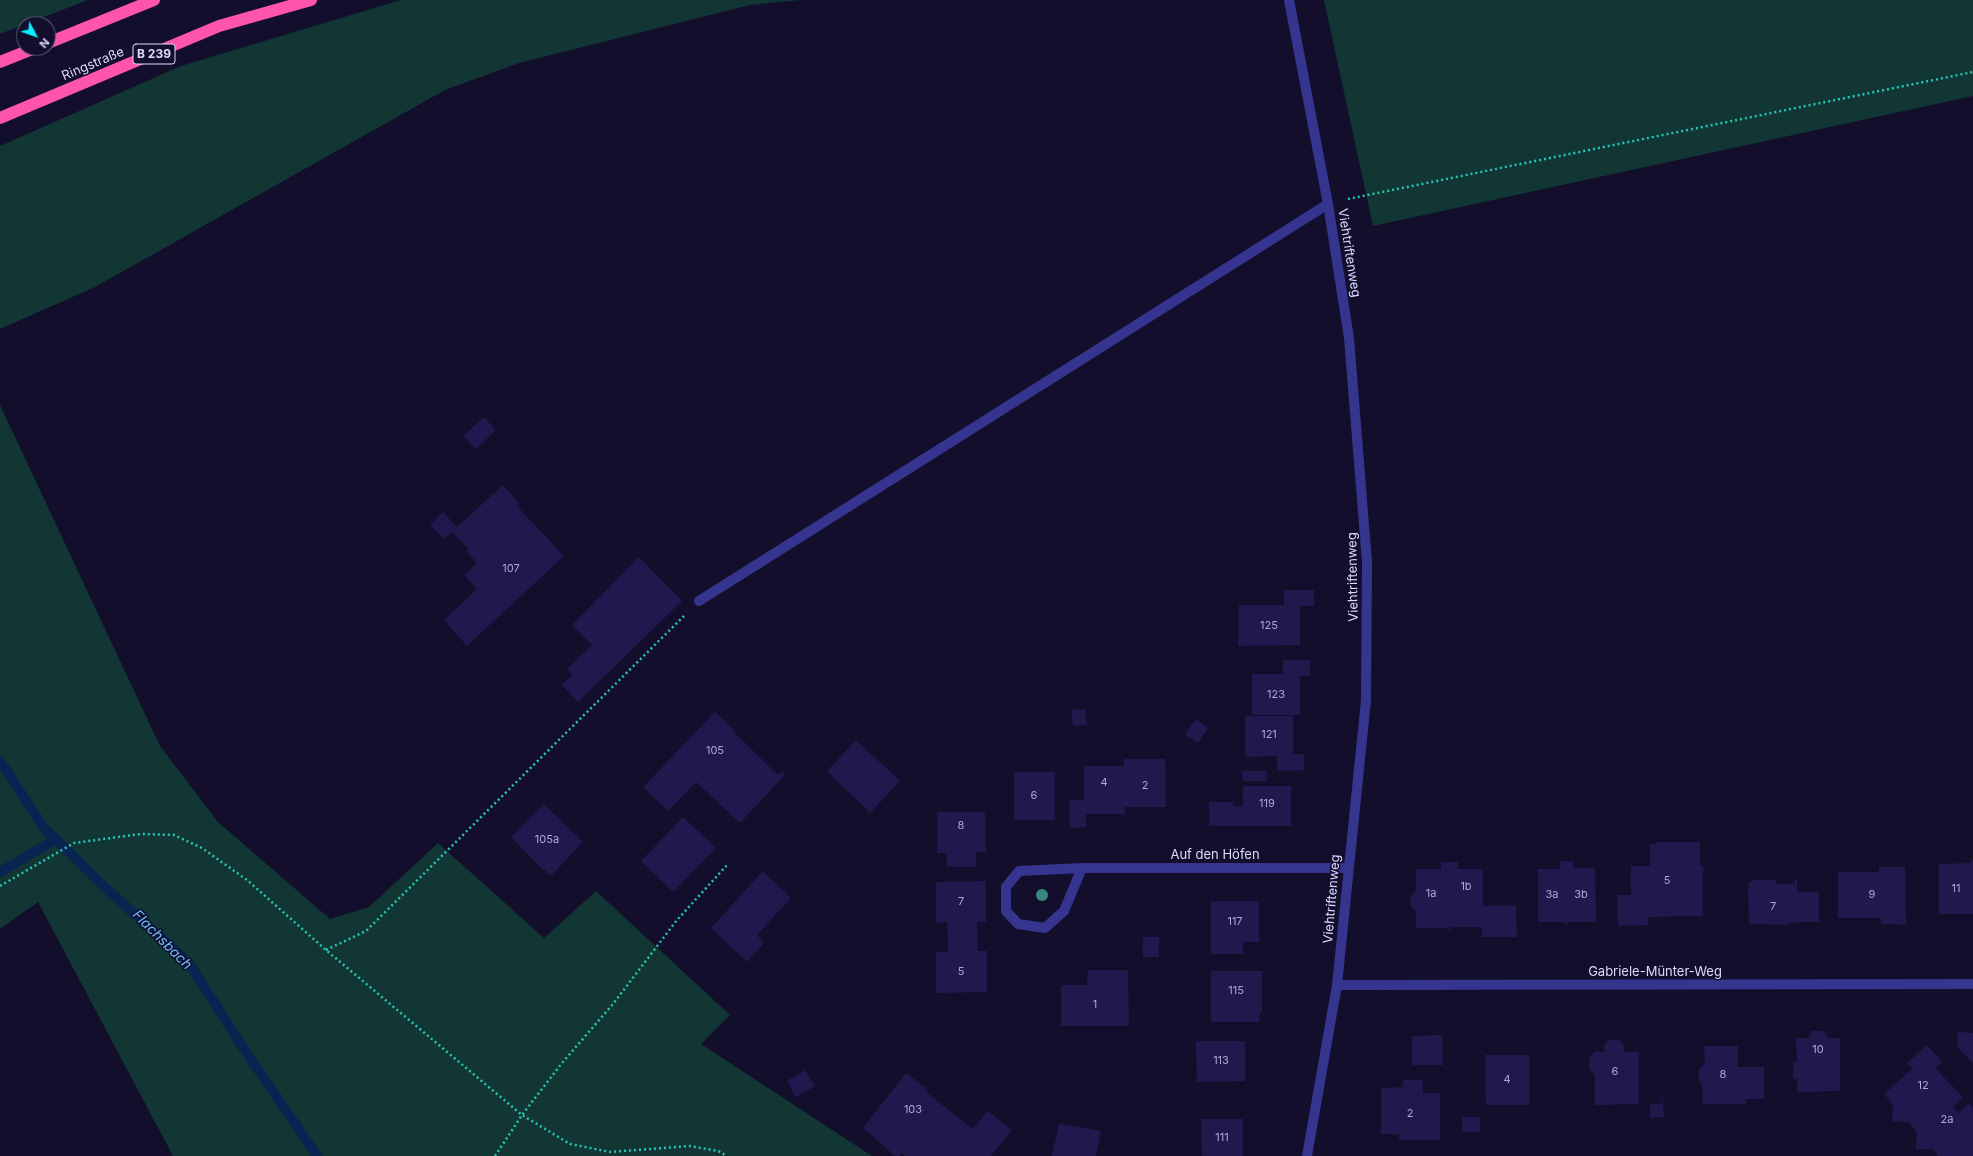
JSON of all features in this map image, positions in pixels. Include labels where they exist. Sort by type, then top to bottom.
[{"type":"highway","points":[[56,40],[154,0]]},
{"type":"highway","name":"Ringstraße","points":[[0,118],[219,26],[311,0]]},
{"type":"highway","points":[[0,62],[16,56]]},
{"type":"street","name":"Viehtriftenweg","points":[[1289,0],[1328,204],[1349,338],[1367,562],[1366,700],[1337,985],[1306,1156]]},
{"type":"street","points":[[699,601],[1328,204]]},
{"type":"street","name":"Auf den Höfen","points":[[1082,868],[1064,911],[1045,928],[1018,924],[1006,911],[1006,887],[1019,871],[1082,868],[1348,868]]},
{"type":"street","name":"Gabriele-Münter-Weg","points":[[1337,985],[1973,984]]},
{"type":"path","points":[[1328,204],[1973,72]]},
{"type":"path","points":[[326,950],[366,931],[699,601]]},
{"type":"path","points":[[0,886],[74,843],[141,834],[174,835],[202,848],[247,880],[326,950],[522,1115],[570,1144],[610,1152],[690,1146],[718,1151],[727,1156]]},
{"type":"path","points":[[495,1156],[522,1115],[562,1063],[614,1004],[677,920],[728,864]]},
{"type":"green space","points":[[0,0],[88,0],[47,16],[16,16],[16,28],[0,34]]},
{"type":"green space","points":[[401,0],[800,0],[750,5],[519,63],[445,90],[95,287],[0,329],[0,146],[181,66]]},
{"type":"green space","points":[[1324,0],[1973,0],[1973,96],[1373,226]]},
{"type":"green space","points":[[0,405],[160,746],[218,822],[330,919],[369,907],[438,843],[544,938],[596,891],[730,1015],[701,1044],[872,1156],[173,1156],[38,902],[0,929]]},
{"type":"building","points":[[484,417],[496,430],[476,449],[463,436]]},
{"type":"building","points":[[503,485],[520,504],[517,506],[564,556],[467,646],[444,620],[477,589],[464,575],[477,563],[466,551],[468,548],[452,532],[444,539],[430,525],[443,512],[457,527]]},
{"type":"building","points":[[639,557],[682,601],[578,702],[562,685],[572,675],[567,669],[592,645],[572,625]]},
{"type":"building","points":[[1284,590],[1314,590],[1314,606],[1300,606],[1300,645],[1238,646],[1239,605],[1284,605]]},
{"type":"building","points":[[1283,660],[1310,660],[1310,676],[1300,676],[1300,715],[1252,715],[1252,674],[1283,674]]},
{"type":"building","points":[[1085,709],[1087,725],[1073,726],[1071,710]]},
{"type":"building","points":[[715,712],[778,775],[782,771],[785,775],[740,823],[696,782],[668,811],[643,787]]},
{"type":"building","points":[[1245,716],[1293,716],[1293,754],[1304,754],[1304,770],[1277,771],[1277,756],[1245,757]]},
{"type":"building","points":[[1196,719],[1208,728],[1198,743],[1185,734]]},
{"type":"building","points":[[856,740],[900,781],[870,813],[827,771]]},
{"type":"building","points":[[1124,759],[1165,759],[1166,807],[1124,807],[1125,814],[1086,814],[1086,827],[1070,828],[1069,800],[1084,800],[1084,766],[1124,766]]},
{"type":"building","points":[[1242,771],[1267,771],[1267,781],[1243,781]]},
{"type":"building","points":[[1014,772],[1055,772],[1055,820],[1014,820]]},
{"type":"building","points":[[1243,786],[1291,786],[1291,826],[1209,826],[1209,802],[1233,802],[1233,806],[1243,807]]},
{"type":"building","points":[[544,804],[583,842],[551,876],[544,869],[543,870],[511,837]]},
{"type":"building","points":[[937,812],[985,812],[986,853],[976,852],[976,867],[947,867],[947,853],[937,853]]},
{"type":"building","points":[[683,817],[716,848],[673,892],[641,861]]},
{"type":"building","points":[[1656,842],[1700,842],[1700,866],[1703,866],[1703,916],[1648,917],[1648,925],[1618,926],[1617,895],[1631,895],[1631,866],[1650,866],[1650,844],[1656,844]]},
{"type":"building","points":[[1971,860],[1973,860],[1973,914],[1939,914],[1939,864],[1971,863]]},
{"type":"building","points":[[1560,861],[1573,861],[1573,868],[1595,868],[1596,922],[1568,922],[1566,926],[1566,922],[1538,922],[1538,869],[1560,869]]},
{"type":"building","points":[[1441,862],[1458,862],[1458,869],[1483,869],[1483,906],[1516,905],[1517,937],[1482,937],[1482,927],[1450,927],[1451,931],[1449,931],[1449,928],[1416,928],[1416,912],[1411,906],[1410,897],[1416,891],[1416,869],[1441,869]]},
{"type":"building","points":[[1879,867],[1905,867],[1906,925],[1881,924],[1881,918],[1838,918],[1838,872],[1879,872]]},
{"type":"building","points":[[763,871],[791,898],[757,935],[764,943],[747,962],[711,928]]},
{"type":"building","points":[[1753,880],[1774,880],[1778,884],[1794,884],[1795,880],[1797,880],[1797,892],[1819,892],[1819,922],[1797,922],[1789,923],[1789,925],[1749,924],[1748,884]]},
{"type":"building","points":[[986,881],[986,922],[977,922],[978,951],[987,951],[987,992],[936,993],[936,952],[948,951],[947,922],[936,923],[936,882]]},
{"type":"building","points":[[1211,901],[1259,901],[1259,942],[1243,942],[1243,954],[1211,954]]},
{"type":"building","points":[[1143,937],[1159,937],[1159,957],[1143,957]]},
{"type":"building","points":[[1088,970],[1128,970],[1129,1026],[1061,1026],[1061,985],[1087,985]]},
{"type":"building","points":[[1211,971],[1262,971],[1262,1011],[1260,1012],[1259,1022],[1211,1022]]},
{"type":"building","points":[[1812,1031],[1824,1031],[1828,1038],[1840,1038],[1840,1091],[1797,1092],[1797,1079],[1793,1079],[1793,1062],[1797,1062],[1796,1038],[1809,1038]]},
{"type":"building","points":[[1958,1032],[1973,1033],[1973,1063],[1957,1047]]},
{"type":"building","points":[[1442,1035],[1443,1065],[1412,1065],[1412,1036]]},
{"type":"building","points":[[1609,1040],[1619,1040],[1624,1045],[1624,1052],[1639,1052],[1639,1104],[1595,1105],[1595,1075],[1589,1069],[1589,1058],[1595,1052],[1604,1052],[1604,1045]]},
{"type":"building","points":[[1196,1041],[1245,1041],[1245,1081],[1197,1082]]},
{"type":"building","points":[[1927,1045],[1942,1062],[1935,1068],[1963,1097],[1953,1107],[1958,1113],[1969,1103],[1973,1108],[1973,1156],[1938,1156],[1932,1149],[1916,1149],[1917,1132],[1909,1122],[1892,1121],[1893,1105],[1884,1094],[1912,1069],[1907,1063]]},
{"type":"building","points":[[1704,1046],[1738,1046],[1738,1067],[1764,1067],[1764,1099],[1746,1099],[1746,1104],[1703,1104],[1702,1084],[1699,1080],[1699,1069],[1705,1063]]},
{"type":"building","points":[[1485,1055],[1529,1055],[1529,1105],[1486,1105]]},
{"type":"building","points":[[805,1070],[815,1086],[796,1097],[787,1081]]},
{"type":"building","points":[[906,1073],[928,1090],[926,1092],[973,1129],[988,1111],[1012,1130],[991,1156],[905,1156],[902,1153],[900,1156],[895,1156],[863,1128]]},
{"type":"building","points":[[1403,1080],[1423,1080],[1423,1093],[1440,1093],[1440,1140],[1399,1140],[1399,1134],[1381,1134],[1381,1088],[1403,1087]]},
{"type":"building","points":[[1662,1090],[1664,1117],[1650,1118],[1650,1104],[1662,1104]]},
{"type":"building","points":[[1462,1117],[1480,1117],[1480,1132],[1462,1132]]},
{"type":"building","points":[[1201,1119],[1243,1119],[1243,1156],[1202,1156]]},
{"type":"building","points":[[1059,1123],[1101,1131],[1096,1156],[1052,1156]]},
{"type":"waterway","name":"Flachsbach","points":[[0,761],[44,828],[109,891],[188,962],[246,1052],[317,1156]]},
{"type":"waterway","points":[[0,872],[56,839]]}]
